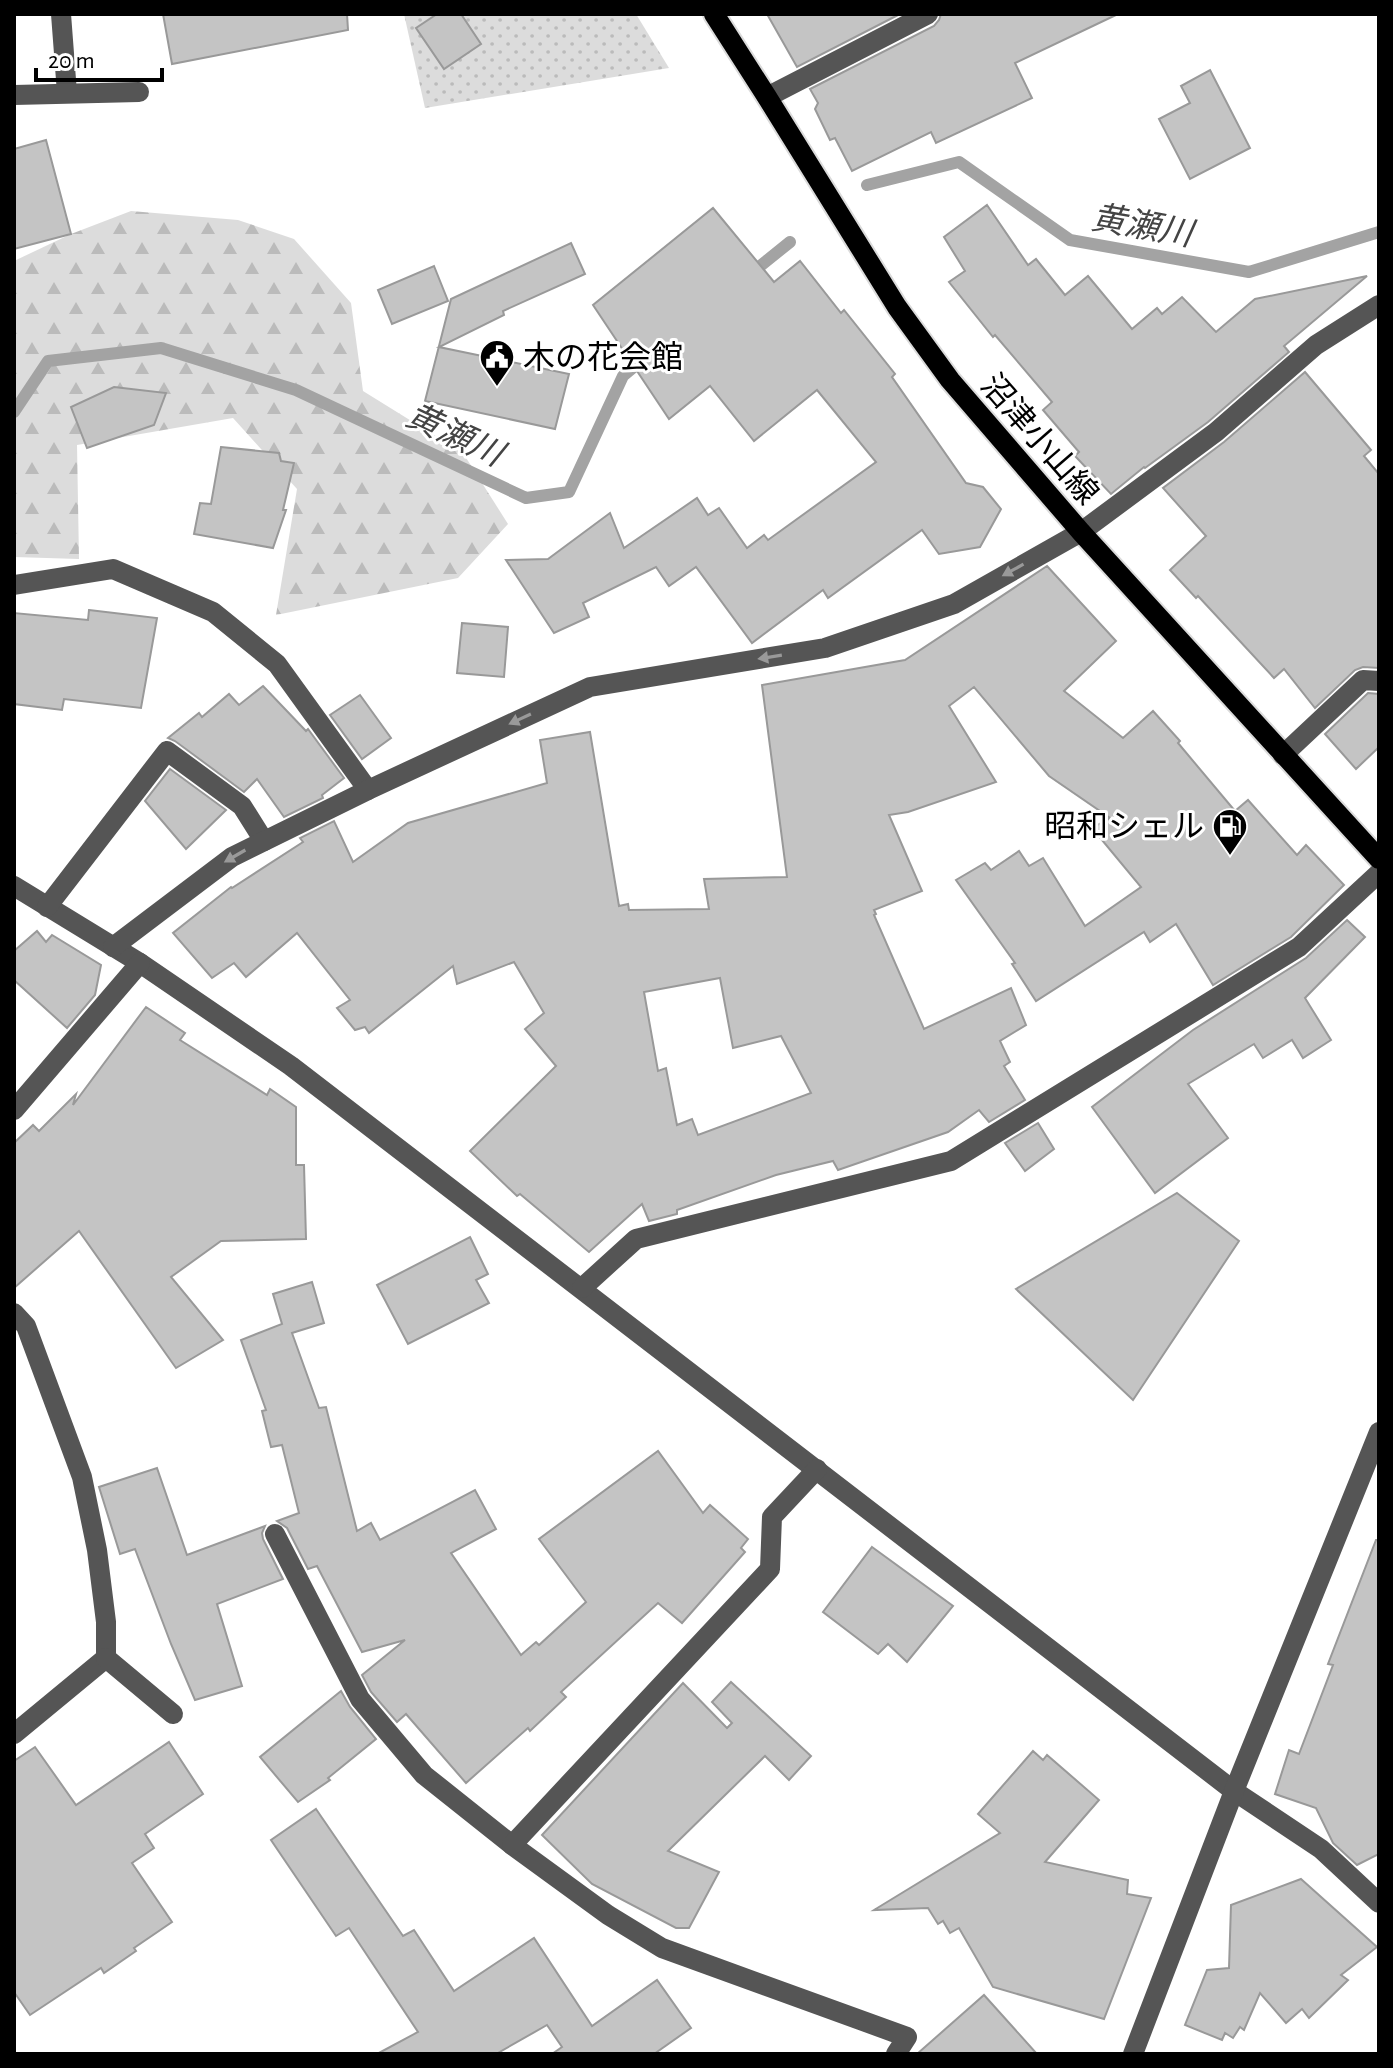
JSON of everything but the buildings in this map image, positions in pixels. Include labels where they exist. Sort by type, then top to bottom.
[{"type":"main road","name":"沼津小山線","points":[[714,14],[897,307],[950,380],[1081,532],[1379,859]]},
{"type":"street","points":[[61,14],[67,93]]},
{"type":"street","points":[[767,97],[928,14]]},
{"type":"street","points":[[14,95],[139,92]]},
{"type":"street","points":[[113,947],[232,857],[590,687],[825,648],[954,604],[1081,532],[1216,432],[1316,345],[1379,305]]},
{"type":"street","points":[[14,585],[113,569],[213,612],[277,664],[368,790]]},
{"type":"street","points":[[1283,755],[1363,680],[1379,681]]},
{"type":"street","points":[[47,907],[167,751],[242,806],[264,841]]},
{"type":"street","points":[[582,1288],[636,1239],[951,1161],[1299,947],[1379,873]]},
{"type":"street","points":[[14,886],[140,963],[291,1066],[1234,1791],[1321,1849],[1379,1903]]},
{"type":"street","points":[[14,1110],[140,963]]},
{"type":"street","points":[[14,1313],[26,1326],[82,1477],[97,1550],[106,1622],[106,1658]]},
{"type":"street","points":[[1133,2054],[1234,1791],[1379,1432]]},
{"type":"street","points":[[512,1845],[770,1569],[772,1517],[817,1469]]},
{"type":"street","points":[[275,1534],[360,1699],[424,1775],[512,1845],[608,1915],[662,1948],[907,2037],[896,2054]]},
{"type":"street","points":[[106,1658],[173,1714]]},
{"type":"street","points":[[14,1734],[106,1658]]},
{"type":"green space","points":[[404,14],[636,14],[669,68],[425,108]]},
{"type":"green space","points":[[131,211],[238,220],[294,239],[351,303],[363,391],[463,453],[508,524],[458,578],[276,615],[297,489],[233,418],[77,445],[79,559],[14,557],[14,261],[71,234]]},
{"type":"waterway","name":"黄瀬川","points":[[867,185],[959,162],[1070,240],[1249,272],[1379,232]]},
{"type":"waterway","name":"黄瀬川","points":[[749,275],[790,242]]},
{"type":"waterway","name":"黄瀬川","points":[[14,412],[48,361],[161,348],[296,390],[526,498],[569,492],[623,376],[647,356]]},
{"type":"place","name":"木の花会館","points":[[497,388]]},
{"type":"place","name":"昭和シェル","points":[[1230,857]]}]
